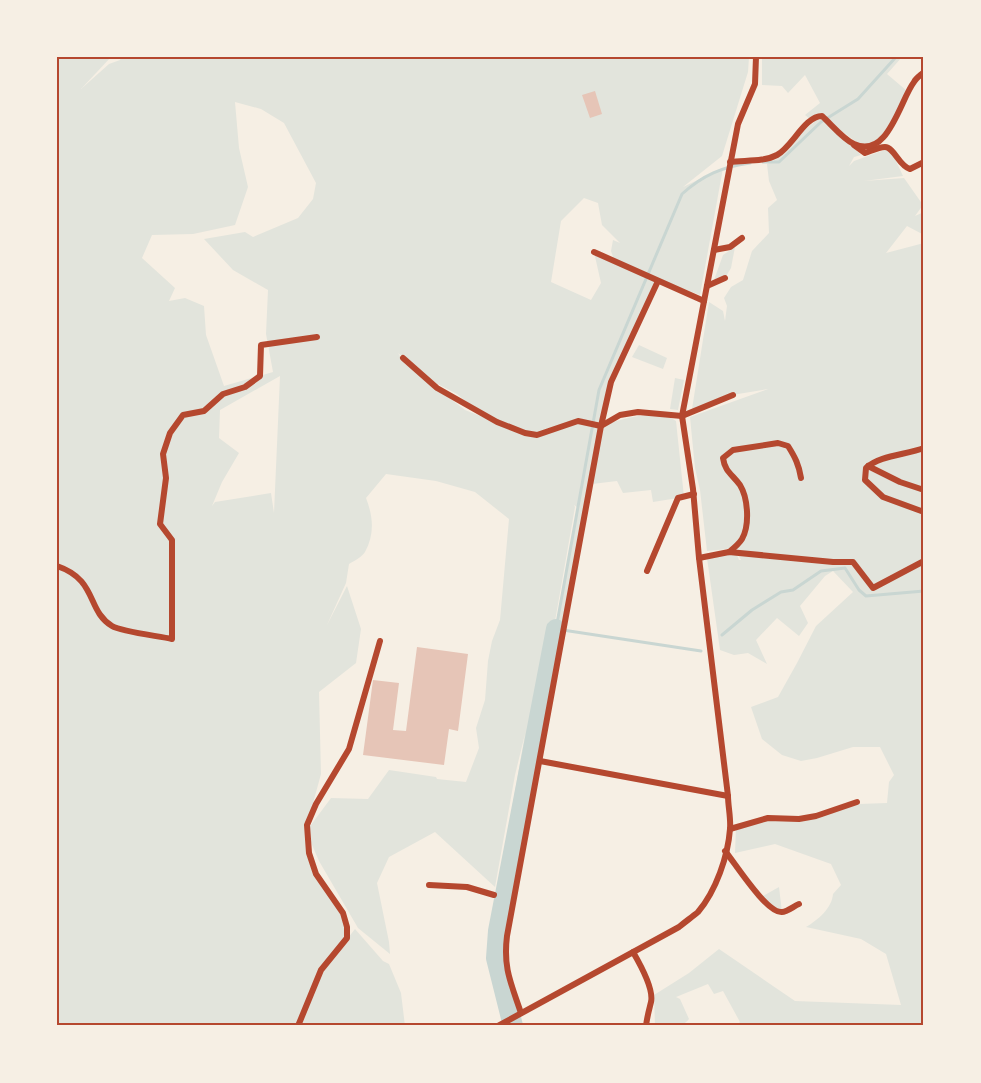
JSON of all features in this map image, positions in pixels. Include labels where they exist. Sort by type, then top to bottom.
[{"type":"street","points":[[498,1026],[679,927],[697,912],[709,897],[718,877],[730,829],[728,796],[699,558],[694,494],[682,416],[738,123],[755,84],[756,57]]},
{"type":"street","points":[[854,144],[873,145],[882,140],[891,128],[914,82],[924,72]]},
{"type":"street","points":[[730,163],[772,157],[780,153],[811,120],[818,116],[823,116],[865,153],[885,147],[890,148],[906,168],[910,169],[924,162]]},
{"type":"street","points":[[714,250],[730,247],[742,238]]},
{"type":"street","points":[[594,252],[704,301]]},
{"type":"street","points":[[707,286],[725,278]]},
{"type":"street","points":[[521,1013],[508,976],[505,956],[599,425],[611,382],[656,280]]},
{"type":"street","points":[[57,566],[71,571],[85,584],[102,617],[113,627],[172,639],[172,540],[160,524],[166,478],[163,454],[170,433],[183,415],[204,411],[222,394],[245,387],[260,376],[261,345],[317,336]]},
{"type":"street","points":[[403,358],[437,388],[497,422],[525,433],[537,435],[578,421],[599,425],[620,415],[639,412],[682,416],[733,395]]},
{"type":"street","points":[[729,552],[741,542],[746,532],[746,498],[740,485],[724,467],[723,458],[733,450],[778,443],[788,446],[795,456],[801,478]]},
{"type":"street","points":[[924,448],[873,462],[866,468],[866,480],[883,496],[924,512]]},
{"type":"street","points":[[868,466],[900,482],[924,490]]},
{"type":"street","points":[[647,571],[678,498],[694,494]]},
{"type":"street","points":[[699,558],[729,552],[853,562],[873,588],[924,561]]},
{"type":"street","points":[[298,1026],[321,970],[347,938],[348,927],[343,913],[316,874],[309,853],[307,825],[316,804],[350,749],[380,641]]},
{"type":"street","points":[[540,761],[728,796]]},
{"type":"street","points":[[730,829],[768,818],[799,819],[816,816],[857,802]]},
{"type":"street","points":[[725,850],[760,898],[773,910],[782,912],[799,904]]},
{"type":"street","points":[[429,885],[467,887],[494,895]]},
{"type":"street","points":[[633,952],[647,979],[652,1000],[646,1026]]},
{"type":"shaded area","points":[[57,57],[111,57],[81,89],[109,64],[120,60],[121,57],[749,57],[748,72],[722,156],[683,187],[723,168],[700,295],[660,280],[621,358],[601,426],[649,415],[668,417],[676,421],[684,497],[653,502],[651,490],[623,493],[617,481],[592,484],[503,955],[517,1006],[501,1011],[490,956],[493,917],[525,734],[515,775],[495,887],[435,832],[389,857],[377,883],[390,954],[358,928],[319,861],[307,833],[317,875],[344,920],[348,938],[355,929],[383,961],[389,964],[401,993],[405,1026],[57,1026]],"holes":[[[235,102],[261,109],[284,123],[316,183],[313,199],[298,218],[253,237],[245,232],[204,239],[233,270],[268,290],[266,334],[273,372],[224,386],[206,335],[204,306],[185,298],[169,301],[175,288],[142,258],[152,235],[193,234],[235,225],[248,187],[239,148]],[[584,198],[598,203],[602,225],[620,243],[613,240],[611,251],[614,260],[594,252],[601,283],[591,300],[551,282],[561,221]],[[398,353],[426,378],[457,394],[476,410],[513,429],[465,410],[405,364]],[[280,376],[274,513],[271,493],[215,502],[212,506],[222,482],[239,453],[219,438],[220,410]],[[584,466],[560,614],[554,627],[574,505],[577,507]],[[386,474],[436,481],[475,492],[509,519],[500,620],[492,641],[485,700],[476,728],[479,748],[466,782],[389,770],[368,799],[331,798],[308,829],[307,825],[321,774],[319,692],[356,663],[361,629],[347,586],[327,625],[346,583],[349,564],[362,556],[368,545],[372,525],[366,498]]]},
{"type":"shaded area","points":[[762,57],[902,57],[887,74],[907,91],[886,132],[872,143],[862,146],[829,122],[861,155],[854,157],[849,166],[854,161],[890,148],[903,176],[864,181],[904,178],[923,205],[915,216],[924,212],[924,235],[907,226],[886,253],[924,243],[924,1026],[736,1026],[740,1022],[723,991],[714,994],[708,984],[676,997],[680,999],[689,1019],[686,1022],[674,1026],[655,1026],[654,995],[689,973],[719,949],[795,1001],[901,1005],[886,954],[861,939],[806,927],[824,913],[833,894],[841,885],[831,864],[775,844],[735,853],[736,827],[768,818],[801,818],[859,804],[887,803],[889,782],[894,775],[880,747],[853,747],[801,761],[782,755],[762,739],[751,707],[778,697],[816,626],[853,592],[833,571],[825,576],[800,606],[808,623],[799,636],[777,618],[756,640],[767,664],[748,653],[734,655],[720,650],[707,558],[729,552],[737,555],[741,560],[734,546],[707,551],[690,417],[768,389],[738,394],[692,409],[709,302],[723,311],[725,321],[727,306],[724,298],[731,287],[743,280],[752,251],[769,233],[768,208],[777,200],[769,181],[767,164],[777,159],[793,140],[819,118],[811,120],[805,115],[820,103],[805,75],[788,93],[782,86],[762,85]]},
{"type":"shaded area","points":[[735,247],[731,268],[725,278],[714,280],[723,255]]},
{"type":"shaded area","points":[[639,345],[667,358],[663,369],[632,357]]},
{"type":"shaded area","points":[[675,378],[684,380],[678,410],[670,409]]},
{"type":"shaded area","points":[[779,887],[782,912],[775,911],[763,896]]},
{"type":"building","points":[[595,91],[602,114],[590,118],[582,95]]},
{"type":"building","points":[[417,647],[468,654],[458,731],[449,729],[444,765],[363,755],[373,680],[399,683],[393,730],[406,731]]},
{"type":"waterway","points":[[763,162],[779,162],[821,122],[858,99],[896,57]]},
{"type":"waterway","points":[[701,651],[556,629],[599,390],[682,194],[713,173],[750,163]]},
{"type":"waterway","points":[[722,635],[752,610],[781,592],[793,590],[821,571],[845,568],[859,590],[866,596],[924,591]]},
{"type":"waterway","points":[[513,1026],[496,958],[498,931],[556,629]]}]
